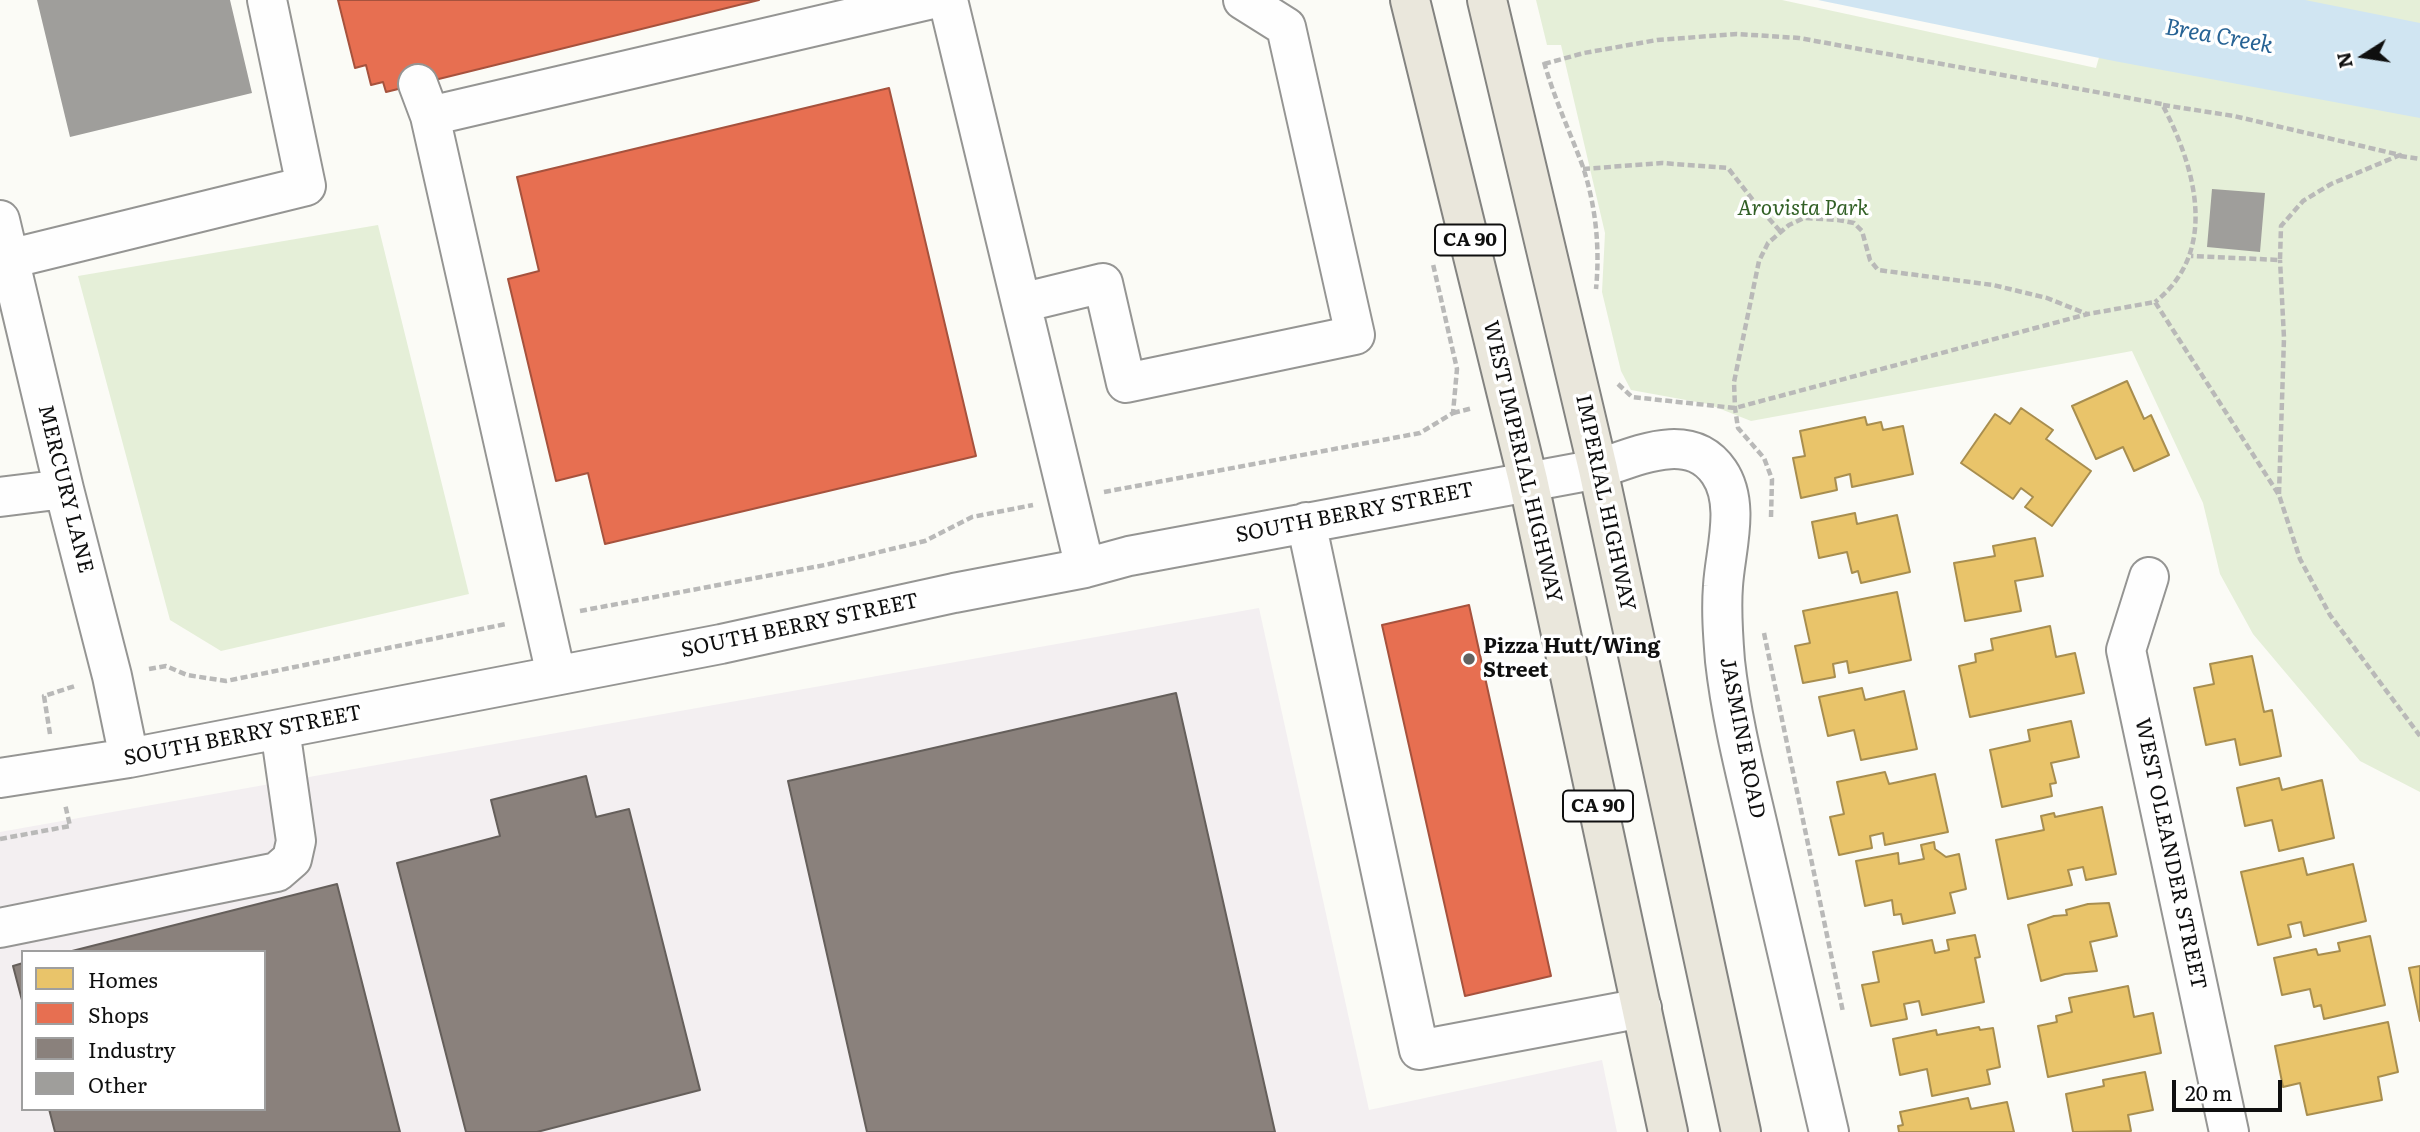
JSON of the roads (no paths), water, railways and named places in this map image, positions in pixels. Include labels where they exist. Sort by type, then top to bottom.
[{"type":"main road","name":"WEST IMPERIAL HIGHWAY","points":[[1410,0],[1528,480],[1668,1132]]},
{"type":"main road","name":"IMPERIAL HIGHWAY","points":[[1487,0],[1598,469],[1741,1132]]},
{"type":"street","points":[[9,259],[306,186],[267,0]]},
{"type":"street","points":[[556,675],[424,100],[928,0]]},
{"type":"street","points":[[948,0],[1085,568]]},
{"type":"street","points":[[1020,303],[1103,284],[1126,383],[1355,335],[1286,27],[1243,0]]},
{"type":"street","name":"MERCURY LANE","points":[[0,220],[129,758]]},
{"type":"street","name":"JASMINE ROAD","points":[[1598,469],[1673,448],[1699,452],[1718,472],[1727,487],[1731,510],[1722,621],[1734,719],[1829,1132]]},
{"type":"street","name":"SOUTH BERRY STREET","points":[[0,778],[129,758],[721,644],[954,593],[1085,568],[1129,556],[1598,469]]},
{"type":"street","points":[[0,497],[64,489]]},
{"type":"street","points":[[1306,522],[1419,1050],[1642,1008]]},
{"type":"street","name":"WEST OLEANDER STREET","points":[[2149,577],[2126,650],[2229,1132]]},
{"type":"street","points":[[0,928],[277,872],[292,859],[296,841],[280,729]]},
{"type":"water","name":"Brea Creek","points":[[1818,0],[2305,0],[2420,23],[2420,118],[2114,61]]},
{"type":"place","name":"Pizza Hutt/Wing Street","points":[[1469,659]]},
{"type":"park label","name":"Arovista Park","points":[[1803,209]]}]
